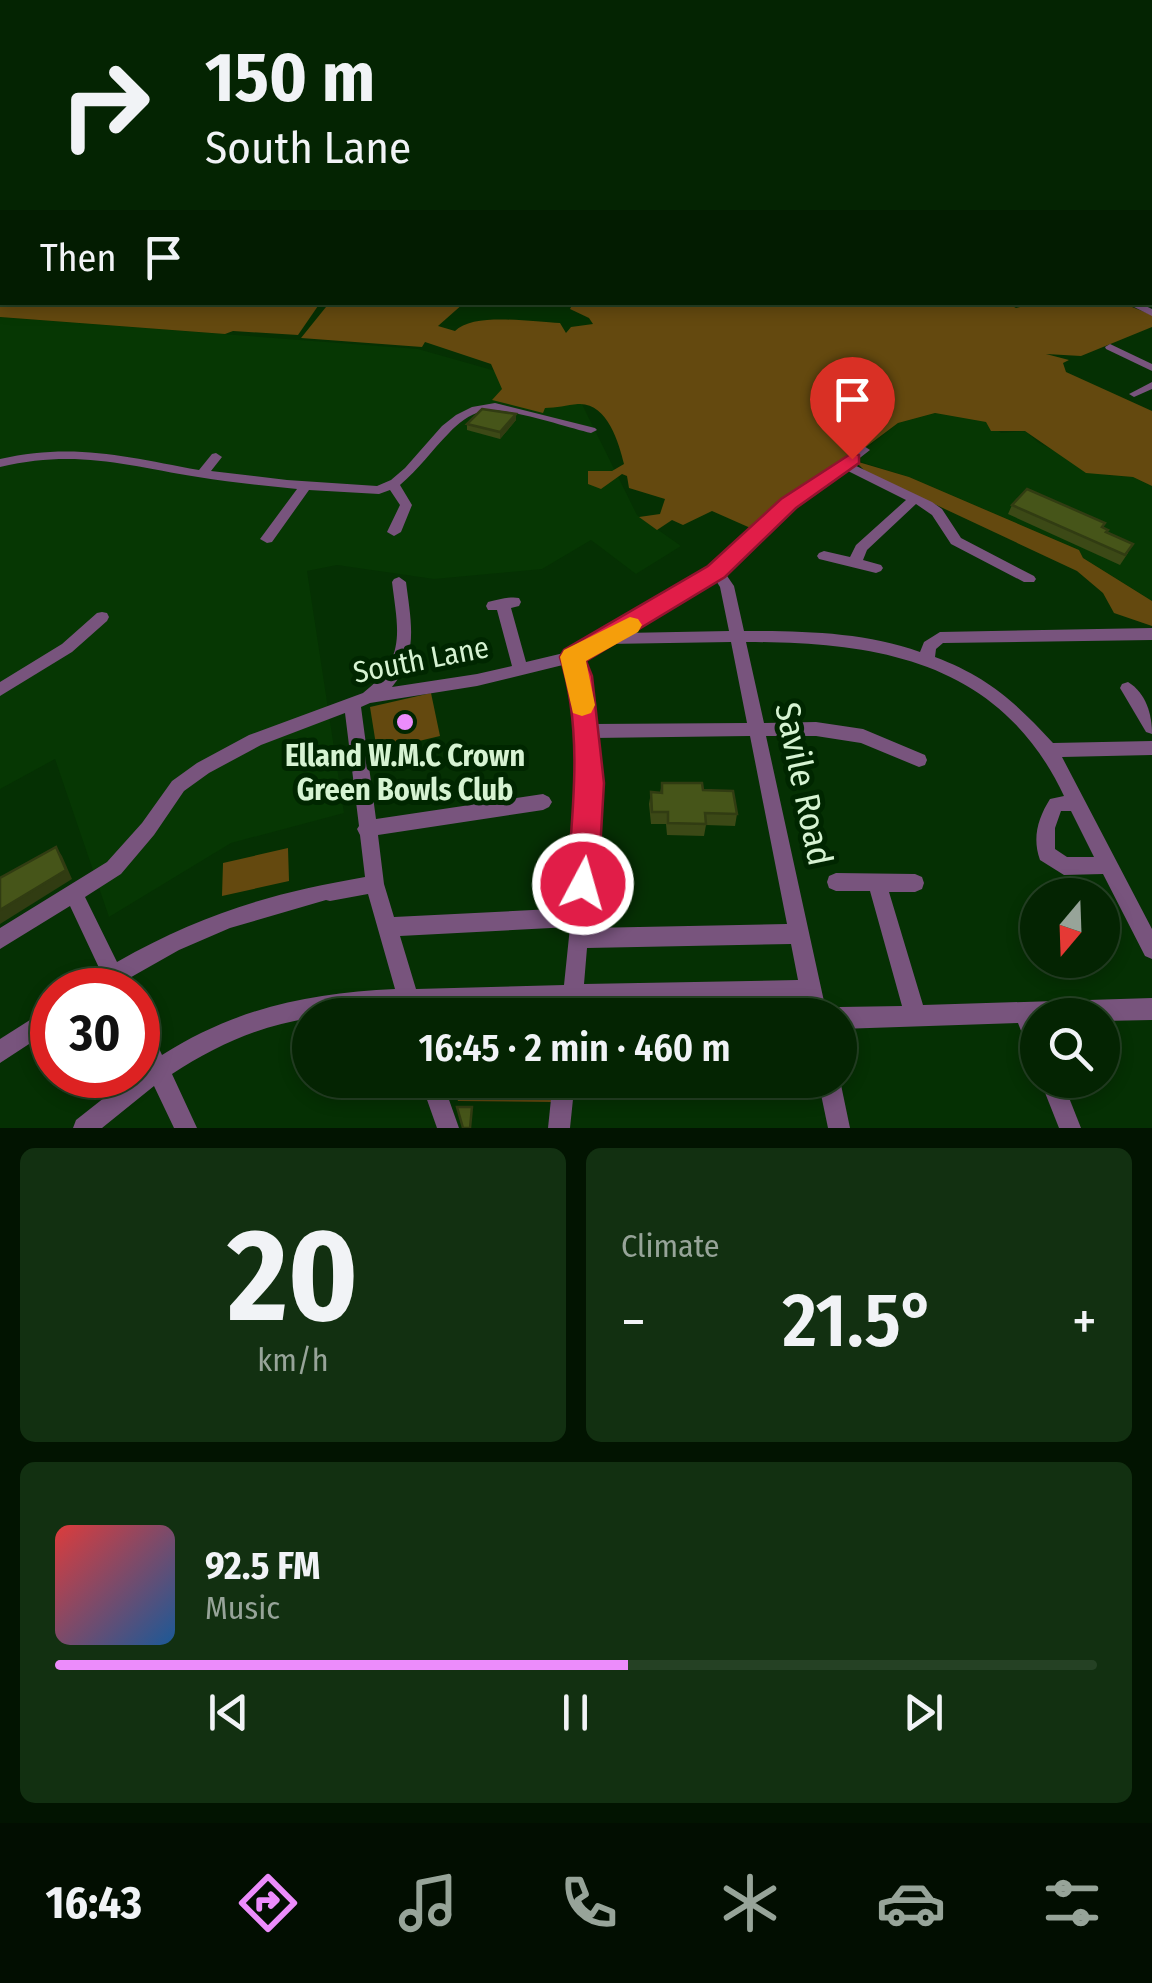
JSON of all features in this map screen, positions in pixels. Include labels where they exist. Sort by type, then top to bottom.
[{"type":"street","points":[[1109,346],[1152,368]]},
{"type":"street","points":[[1134,394],[1152,385]]},
{"type":"street","points":[[0,463],[40,452],[89,452],[202,474],[379,490],[404,480],[435,440],[460,416],[481,406],[591,430]]},
{"type":"street","name":"South Lane","points":[[0,940],[114,868],[148,830],[178,786],[203,768],[255,740],[361,700],[520,671],[572,657],[716,572],[788,503],[864,450]]},
{"type":"street","points":[[202,474],[216,457]]},
{"type":"street","points":[[845,465],[937,512],[956,541],[1029,579]]},
{"type":"street","points":[[267,539],[306,485]]},
{"type":"street","points":[[394,485],[406,504],[394,532]]},
{"type":"street","points":[[855,563],[861,548],[914,500]]},
{"type":"street","points":[[824,556],[876,568]]},
{"type":"street","name":"Savile Road","points":[[716,572],[728,586],[812,998]]},
{"type":"street","points":[[399,582],[408,644],[390,674],[361,700],[366,830],[375,884],[408,998]]},
{"type":"street","points":[[503,604],[520,671]]},
{"type":"street","points":[[0,690],[67,648],[102,616]]},
{"type":"street","points":[[926,658],[933,640],[940,638],[1152,634]]},
{"type":"street","points":[[608,639],[854,640],[926,658],[959,672],[1003,700],[1049,750],[1152,949]]},
{"type":"street","points":[[572,657],[579,676],[585,731],[589,828],[573,998]]},
{"type":"street","points":[[1128,688],[1152,727]]},
{"type":"street","points":[[585,731],[840,731],[881,742],[919,760]]},
{"type":"street","points":[[1049,750],[1152,748]]},
{"type":"street","points":[[366,830],[543,802]]},
{"type":"street","points":[[1076,803],[1056,804],[1051,810],[1044,845],[1047,854],[1064,866],[1108,865]]},
{"type":"street","points":[[836,882],[915,882]]},
{"type":"street","points":[[877,882],[916,1016]]},
{"type":"street","points":[[143,968],[233,916],[375,884]]},
{"type":"street","points":[[75,896],[110,968]]},
{"type":"street","points":[[388,927],[580,927],[798,934]]},
{"type":"street","points":[[674,998],[810,990]]},
{"type":"street","points":[[160,1069],[200,1043],[253,1020],[292,1010]]},
{"type":"street","points":[[1120,1011],[1152,1010]]},
{"type":"street","points":[[857,1018],[1020,1013]]},
{"type":"street","points":[[0,1052],[30,1031]]},
{"type":"street","points":[[160,1074],[186,1128]]},
{"type":"street","points":[[84,1128],[122,1098]]},
{"type":"street","points":[[437,1098],[448,1128]]},
{"type":"street","points":[[560,1128],[562,1098]]},
{"type":"street","points":[[832,1098],[838,1128]]},
{"type":"street","points":[[1058,1098],[1070,1128]]},
{"type":"shaded area","points":[[0,305],[319,305],[298,335],[233,331],[225,334],[0,317]]},
{"type":"shaded area","points":[[328,305],[462,305],[438,326],[455,331],[475,322],[520,320],[560,323],[566,333],[571,327],[593,324],[570,309],[572,305],[1127,305],[1152,315],[1152,327],[1081,356],[1046,354],[1069,360],[1063,363],[1066,372],[1152,411],[1152,486],[1133,477],[1086,473],[1025,431],[991,431],[986,422],[935,413],[898,423],[755,530],[712,511],[683,525],[672,520],[657,530],[639,517],[660,514],[665,499],[629,488],[627,476],[622,474],[601,489],[588,484],[588,471],[612,471],[624,464],[610,425],[588,405],[545,408],[543,413],[492,400],[502,389],[491,364],[425,342],[422,347],[301,338]]},
{"type":"shaded area","points":[[0,317],[418,349],[577,394],[637,515],[681,546],[636,574],[591,540],[542,569],[434,579],[337,565],[307,571],[344,813],[231,843],[109,917],[55,759],[0,789]]},
{"type":"shaded area","points":[[935,413],[987,422],[1001,433],[1025,431],[1039,443],[1105,475],[1133,477],[1152,486],[1152,601],[1083,558],[1079,550],[909,477],[852,459],[898,423]]},
{"type":"shaded area","points":[[855,461],[909,477],[1079,550],[1083,558],[1152,601],[1152,626],[1114,613],[1103,593],[1077,571],[866,472]]},
{"type":"shaded area","name":"Elland W.M.C Crown Green Bowls Club","points":[[431,693],[440,736],[377,751],[370,707]]},
{"type":"shaded area","points":[[288,848],[289,881],[222,896],[223,863]]},
{"type":"shaded area","points":[[457,1098],[551,1098],[551,1102]]},
{"type":"building","points":[[482,409],[516,414],[500,432],[467,424]]},
{"type":"building","points":[[1027,489],[1105,523],[1102,527],[1106,532],[1133,544],[1125,555],[1012,505]]},
{"type":"building","points":[[662,783],[702,783],[703,790],[733,791],[737,814],[705,813],[706,824],[668,823],[668,812],[652,812],[651,792],[662,793]]},
{"type":"building","points":[[56,847],[66,870],[0,910],[0,878]]},
{"type":"building","points":[[457,1107],[472,1107],[470,1128],[463,1128]]},
{"type":"slow traffic","points":[[582,705],[572,657],[630,625]]},
{"type":"place","name":"Elland W.M.C Crown Green Bowls Club","points":[[405,722]]},
{"type":"route","points":[[583,884],[589,783],[579,676],[572,657],[716,572],[752,542],[788,503],[852,459]]}]
